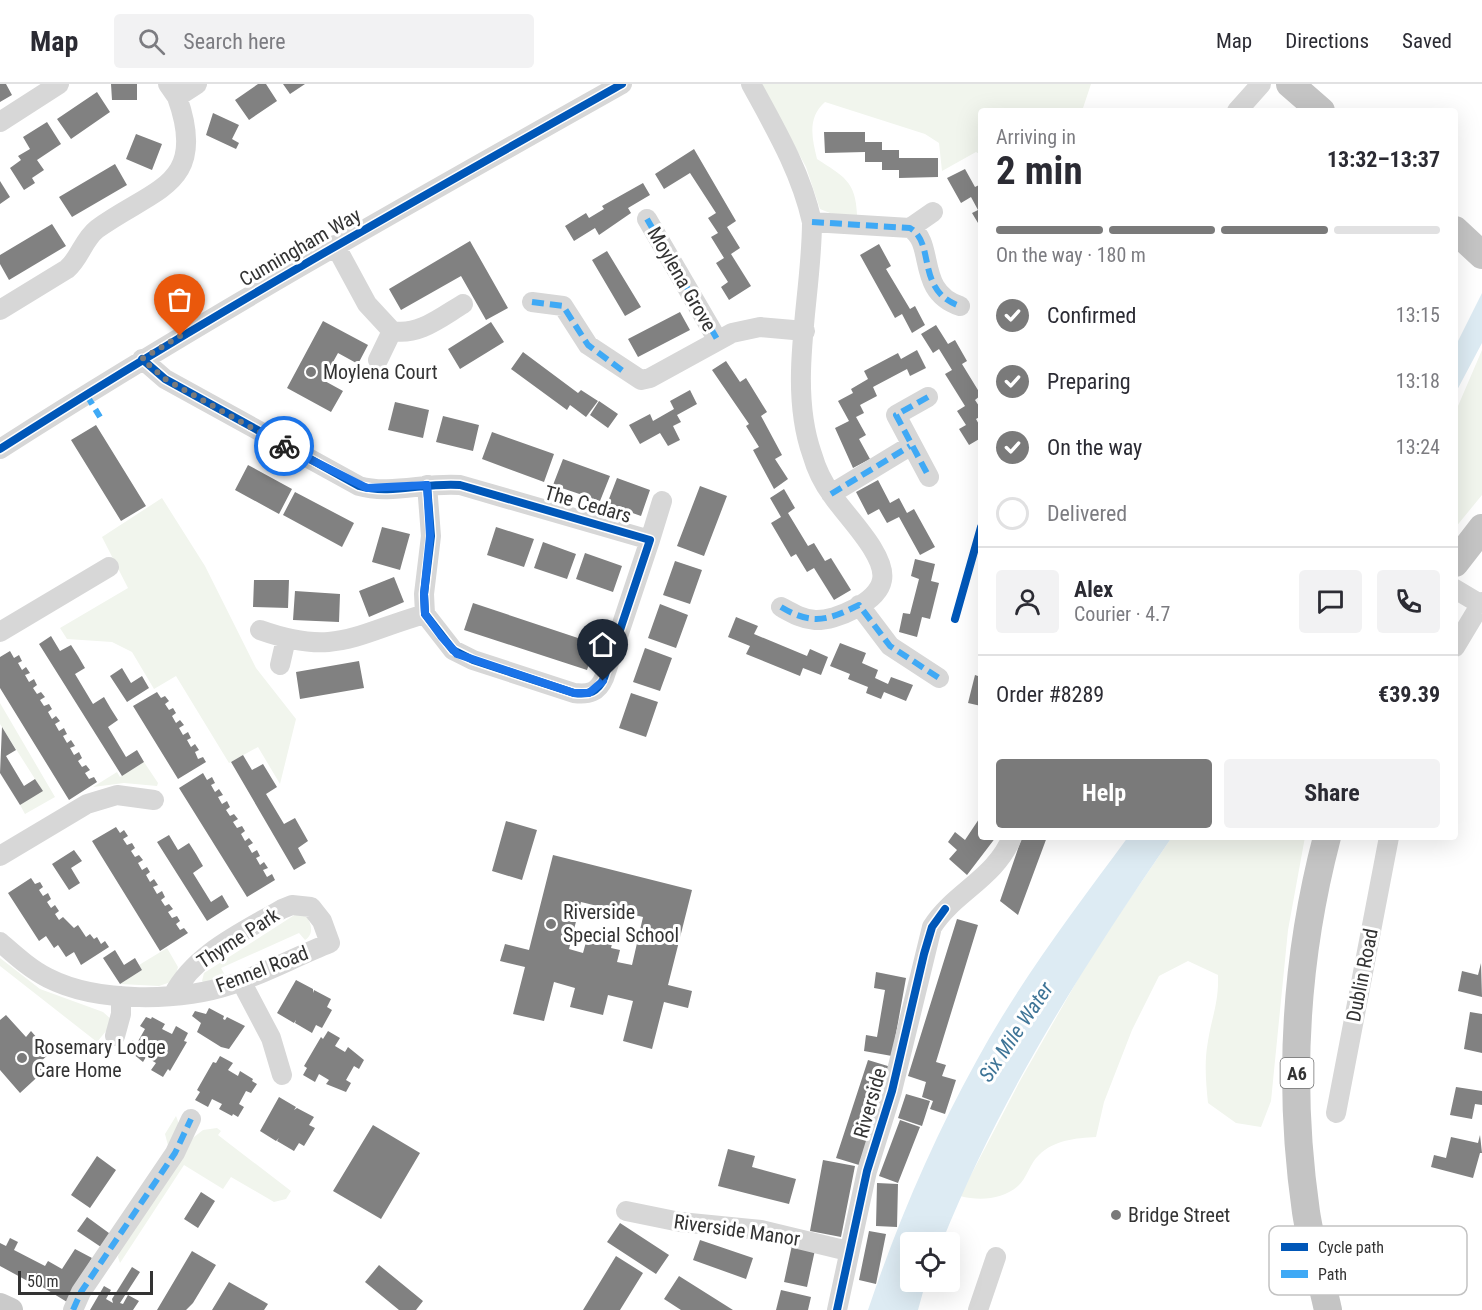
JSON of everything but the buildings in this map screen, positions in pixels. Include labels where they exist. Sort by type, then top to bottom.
[{"type":"highway","points":[[1290,84],[1318,108]]},
{"type":"highway","points":[[1458,233],[1482,255]]},
{"type":"highway","points":[[1458,559],[1482,528]]},
{"type":"highway","name":"A6","points":[[1309,1226],[1297,1107],[1298,991],[1313,889],[1326,840]]},
{"type":"highway","name":"A6","points":[[1325,1295],[1328,1310]]},
{"type":"main road","points":[[0,1305],[11,1310]]},
{"type":"street","points":[[0,122],[59,84]]},
{"type":"street","points":[[0,310],[67,269],[74,263],[89,236],[153,196],[173,178],[184,158],[187,138],[183,114],[172,91],[197,84]]},
{"type":"street","name":"Cunningham Way","points":[[0,448],[142,359],[335,245],[622,84]]},
{"type":"street","points":[[751,84],[789,156],[808,203],[812,222],[800,384],[804,424],[812,454],[831,494],[867,541],[882,568],[879,589],[860,604],[835,616],[817,620],[801,617],[781,607]]},
{"type":"street","points":[[1240,108],[1261,84]]},
{"type":"street","points":[[812,222],[910,228],[933,212]]},
{"type":"street","name":"Moylena Grove","points":[[647,219],[717,339]]},
{"type":"street","points":[[910,228],[922,241],[926,266],[935,286],[947,301],[960,306]]},
{"type":"street","points":[[335,245],[367,304],[392,332],[405,333],[421,328],[463,304]]},
{"type":"street","name":"Moylena Grove","points":[[532,302],[563,306],[588,345],[641,380],[650,378],[717,339],[760,327],[805,331]]},
{"type":"street","points":[[378,360],[392,332]]},
{"type":"street","name":"The Cedars","points":[[142,359],[165,379],[350,482],[375,488],[452,484],[650,540]]},
{"type":"street","points":[[928,397],[896,416],[910,446],[929,477]]},
{"type":"street","points":[[831,494],[910,446]]},
{"type":"street","points":[[260,630],[304,643],[338,642],[371,634],[425,614],[424,594],[430,536],[427,485]]},
{"type":"street","name":"The Cedars","points":[[425,614],[457,654],[574,693],[589,693],[599,687],[604,678],[662,501]]},
{"type":"street","points":[[0,632],[109,567]]},
{"type":"street","points":[[1458,591],[1481,603],[1458,642]]},
{"type":"street","points":[[860,604],[890,646],[939,678]]},
{"type":"street","points":[[280,665],[286,639]]},
{"type":"street","points":[[0,856],[87,804],[117,795],[154,800]]},
{"type":"street","name":"Riverside","points":[[837,1310],[867,1171],[892,1091],[932,927],[945,909],[978,883],[996,862],[1010,840]]},
{"type":"street","name":"Dublin Road","points":[[1336,1113],[1388,840]]},
{"type":"street","name":"Thyme Park","points":[[173,995],[180,982],[198,961],[291,905],[311,907],[322,921],[330,943]]},
{"type":"street","name":"Fennel Road","points":[[0,942],[46,978],[82,990],[120,996],[173,995],[217,989],[330,943]]},
{"type":"street","points":[[241,981],[272,1038],[282,1075]]},
{"type":"street","points":[[115,1035],[122,1014],[120,996]]},
{"type":"street","points":[[73,1310],[81,1292],[175,1153],[191,1119]]},
{"type":"street","name":"Riverside Manor","points":[[626,1211],[680,1222],[761,1230],[848,1251]]},
{"type":"street","points":[[978,1310],[996,1257]]},
{"type":"shaded area","points":[[761,84],[1091,84],[1083,108],[978,108],[978,153],[976,152],[942,171],[939,143],[925,134],[825,102],[819,108],[813,122],[814,143],[817,159],[841,175],[854,194],[857,215],[845,219],[820,209],[806,167]]},
{"type":"shaded area","points":[[1482,350],[1482,495],[1458,524],[1458,406]]},
{"type":"shaded area","points":[[162,498],[205,566],[256,668],[296,719],[280,784],[258,747],[229,763],[176,676],[154,689],[132,652],[112,642],[67,639],[60,628],[128,588],[102,537]]},
{"type":"shaded area","points":[[0,703],[55,797],[25,814],[20,805],[42,790],[0,724]]},
{"type":"shaded area","points":[[144,762],[158,783],[157,786],[124,783],[93,787],[117,772],[120,777]]},
{"type":"shaded area","points":[[1170,840],[1304,840],[1288,930],[1271,1101],[1261,1127],[1236,1123],[1208,1103],[1206,1057],[1218,975],[1188,961],[1159,976],[1132,1030],[1104,1102],[1096,1137],[1066,1141],[1051,1146],[1036,1158],[1021,1183],[1012,1191],[998,1197],[982,1199],[960,1196],[1021,1079],[1093,953]]},
{"type":"shaded area","points":[[296,914],[306,916],[310,922],[311,932],[308,938],[305,940],[299,933],[221,968],[226,977],[204,983],[202,981],[204,973]]},
{"type":"shaded area","points":[[167,948],[178,967],[174,981],[159,986],[120,984],[142,970],[139,965]]},
{"type":"shaded area","points":[[0,958],[40,989],[103,1012],[112,1020],[111,1025],[97,1042],[0,966]]},
{"type":"shaded area","points":[[176,1116],[180,1127],[170,1153],[165,1134]]},
{"type":"shaded area","points":[[217,1128],[221,1131],[218,1135],[291,1191],[286,1199],[274,1202],[231,1177],[223,1189],[184,1165],[120,1263],[118,1257],[121,1242],[194,1137],[203,1130]]},
{"type":"water","points":[[1482,293],[1482,343],[1458,388],[1458,341]]},
{"type":"water","name":"Six Mile Water","points":[[1126,840],[1170,840],[1107,934],[1046,1033],[990,1136],[946,1232],[900,1232],[900,1292],[923,1292],[918,1310],[868,1310],[891,1246],[945,1120],[977,1060],[1030,974]]},
{"type":"marked path","points":[[647,219],[717,339]]},
{"type":"marked path","points":[[812,222],[910,228],[918,235],[922,244],[931,279],[937,290],[946,299],[960,306]]},
{"type":"marked path","points":[[532,302],[563,306],[588,345],[623,371]]},
{"type":"marked path","points":[[86,394],[100,417]]},
{"type":"marked path","points":[[928,397],[896,415],[929,477]]},
{"type":"marked path","points":[[831,494],[910,446]]},
{"type":"marked path","points":[[781,607],[802,617],[820,619],[859,605],[890,646],[939,678]]},
{"type":"marked path","points":[[73,1310],[81,1292],[175,1153],[191,1119]]},
{"type":"cycle path","points":[[0,449],[231,307],[622,84]]},
{"type":"cycle path","points":[[142,359],[165,379],[359,486],[396,489],[409,488],[422,486],[435,485],[460,485],[650,540],[604,678],[596,689],[589,693],[574,693],[473,660],[453,650],[425,614],[424,594],[431,536],[427,485]]},
{"type":"cycle path","points":[[955,619],[978,538]]},
{"type":"cycle path","points":[[837,1310],[867,1171],[892,1091],[924,954],[932,927],[945,909]]},
{"type":"way so far","points":[[180,336],[142,359],[165,379],[284,446]]},
{"type":"place","name":"Moylena Court","points":[[311,372]]},
{"type":"place","name":"Riverside Special School","points":[[551,924]]},
{"type":"place","name":"Rosemary Lodge Care Home","points":[[22,1058]]},
{"type":"place","name":"Bridge Street","points":[[1116,1215]]},
{"type":"route","points":[[284,446],[359,486],[375,488],[427,485],[430,536],[424,594],[425,614],[449,647],[457,654],[574,693],[593,692],[603,681]]}]
